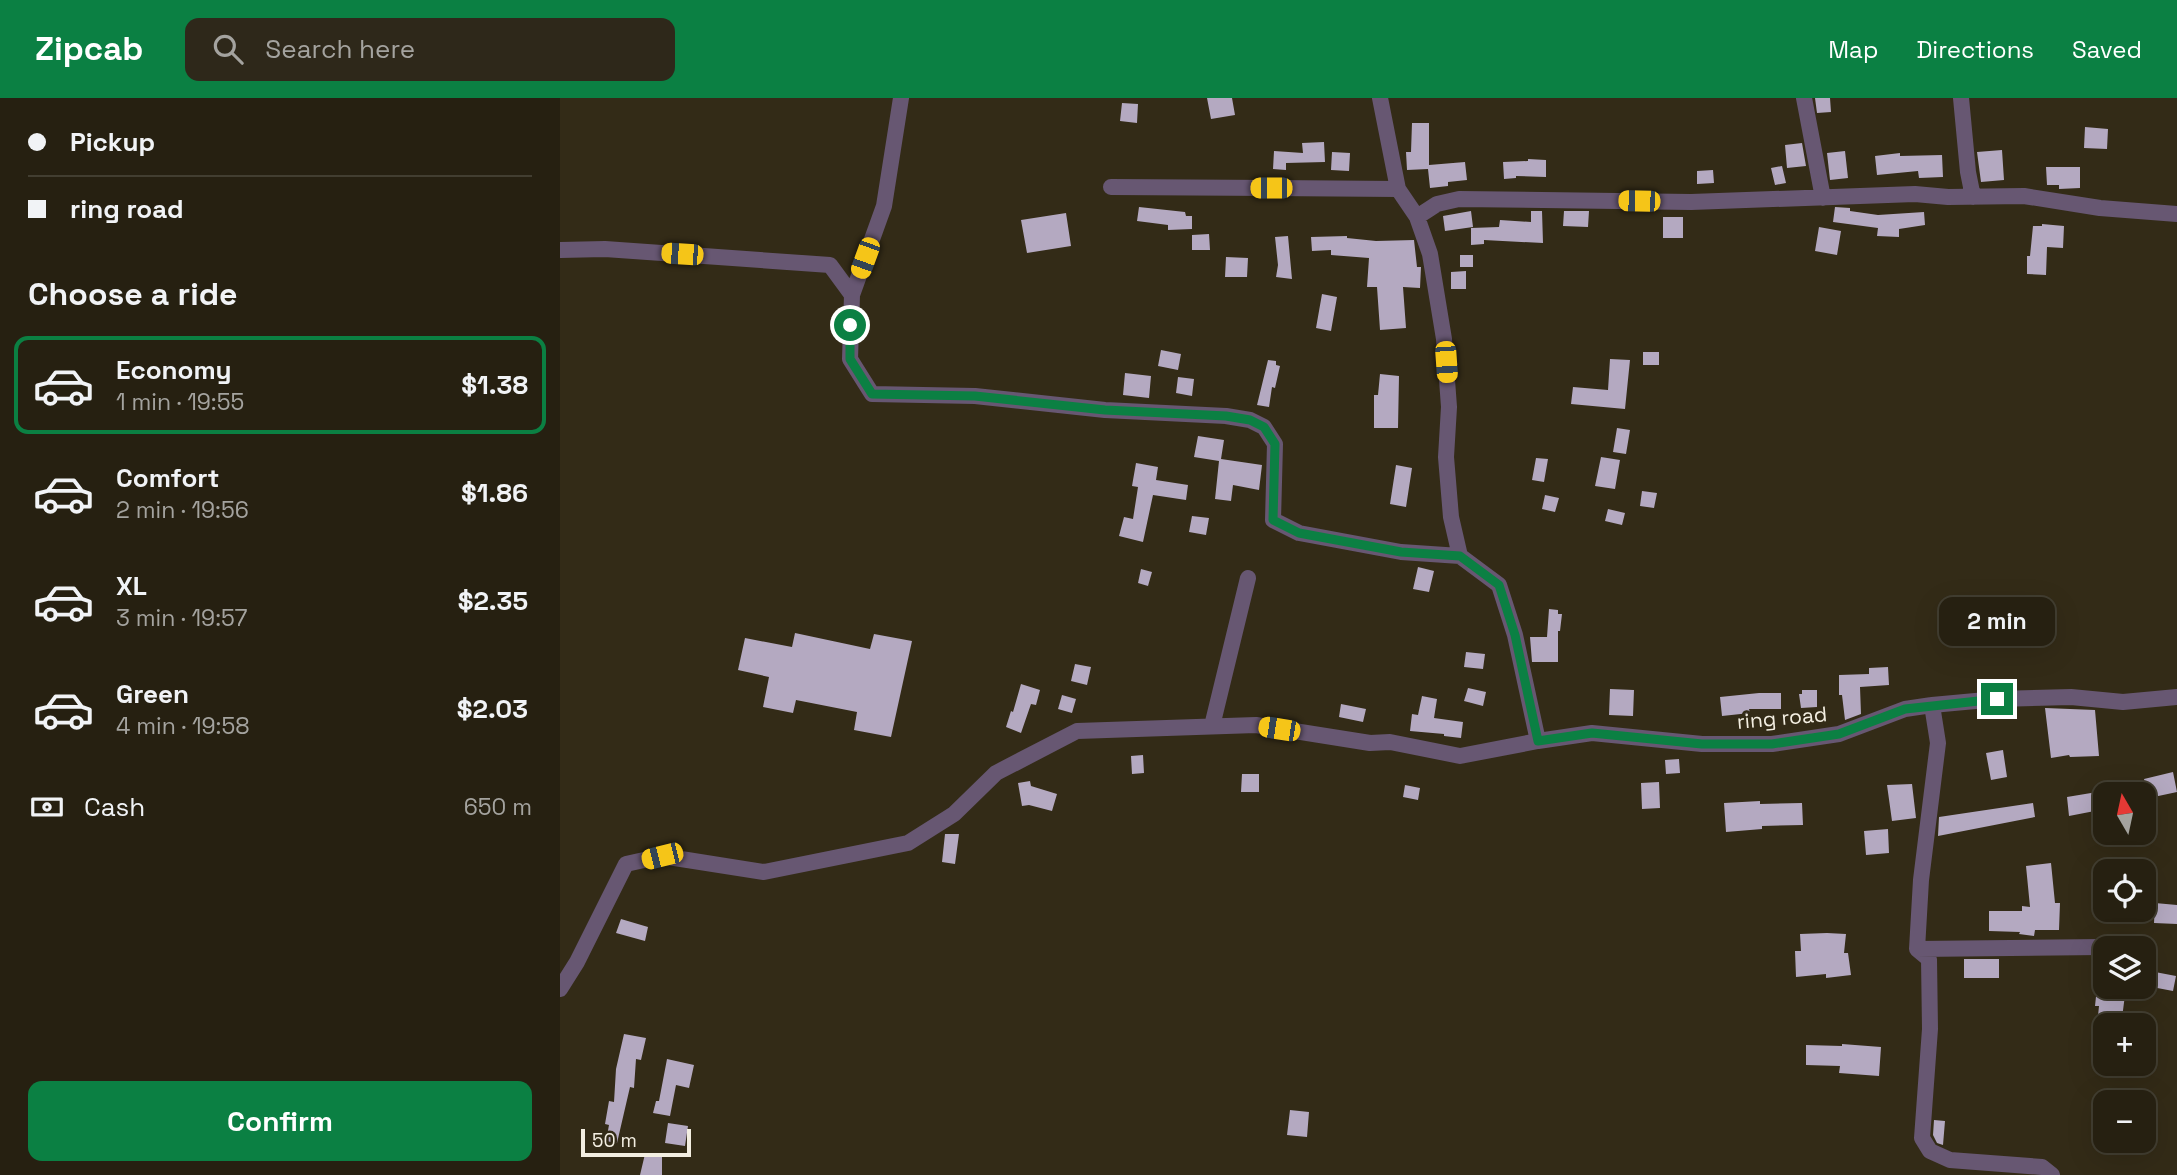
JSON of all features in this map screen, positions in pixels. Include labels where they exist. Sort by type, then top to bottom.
[{"type":"street","points":[[901,98],[884,206],[852,295],[850,359],[872,394],[975,396],[1105,410],[1226,416],[1250,420],[1264,427],[1275,444],[1273,520],[1311,536],[1401,552],[1460,556],[1499,585],[1515,635],[1538,741]]},
{"type":"street","points":[[1380,98],[1398,189],[1417,217],[1430,254],[1444,339],[1449,407],[1446,457],[1451,517],[1460,556]]},
{"type":"street","points":[[1804,98],[1823,198]]},
{"type":"street","points":[[1961,98],[1973,197]]},
{"type":"street","points":[[1111,187],[1398,189]]},
{"type":"street","points":[[1417,217],[1437,204],[1459,199],[1691,202],[1915,194],[2024,197],[2100,208],[2177,214]]},
{"type":"street","points":[[2154,212],[2172,222],[2177,229]]},
{"type":"street","points":[[560,250],[605,249],[830,265],[852,295]]},
{"type":"street","points":[[1212,726],[1248,579]]},
{"type":"street","name":"ring road","points":[[560,989],[577,962],[626,864],[662,856],[764,872],[908,843],[954,814],[996,773],[1077,731],[1256,725],[1370,743],[1390,742],[1460,756],[1592,733],[1702,744],[1772,744],[1839,734],[1905,709],[1932,705],[1997,699],[2071,697],[2123,702],[2177,697]]},
{"type":"street","points":[[1917,949],[1920,880],[1938,743],[1932,705]]},
{"type":"street","points":[[1917,949],[2093,947]]},
{"type":"street","points":[[1917,949],[1929,959],[1930,1029],[1922,1138],[1930,1151],[1950,1160],[2042,1167],[2052,1175]]},
{"type":"building","points":[[1207,98],[1232,98],[1235,115],[1211,119]]},
{"type":"building","points":[[1815,98],[1830,98],[1831,112],[1817,113]]},
{"type":"building","points":[[1122,103],[1138,104],[1137,123],[1120,121]]},
{"type":"building","points":[[1412,123],[1429,123],[1429,165],[1465,162],[1467,180],[1430,188],[1428,169],[1407,170],[1406,152],[1411,152]]},
{"type":"building","points":[[2085,127],[2108,129],[2107,149],[2084,148]]},
{"type":"building","points":[[1324,142],[1325,162],[1286,163],[1286,170],[1273,169],[1274,151],[1303,153],[1302,143]]},
{"type":"building","points":[[1802,143],[1806,166],[1787,168],[1785,145]]},
{"type":"building","points":[[2002,150],[2004,180],[1981,182],[1977,152]]},
{"type":"building","points":[[1845,151],[1848,178],[1830,180],[1827,153]]},
{"type":"building","points":[[1332,152],[1350,153],[1349,171],[1331,170]]},
{"type":"building","points":[[1900,153],[1900,156],[1942,155],[1943,177],[1919,178],[1918,171],[1877,175],[1875,156]]},
{"type":"building","points":[[1546,160],[1546,177],[1516,176],[1504,179],[1503,162]]},
{"type":"building","points":[[1782,166],[1786,183],[1775,185],[1771,168]]},
{"type":"building","points":[[2046,167],[2080,167],[2080,188],[2059,189],[2059,185],[2047,185]]},
{"type":"building","points":[[1713,170],[1714,183],[1697,184],[1697,171]]},
{"type":"building","points":[[1139,207],[1185,212],[1186,216],[1192,216],[1192,229],[1168,230],[1168,225],[1137,221]]},
{"type":"building","points":[[1835,207],[1878,215],[1924,212],[1925,225],[1899,229],[1899,237],[1877,236],[1878,228],[1833,222]]},
{"type":"building","points":[[1471,211],[1473,227],[1445,231],[1443,216]]},
{"type":"building","points":[[1531,211],[1542,211],[1543,243],[1484,240],[1484,244],[1471,245],[1471,228],[1499,227],[1500,220],[1531,222]]},
{"type":"building","points":[[1564,211],[1589,211],[1588,227],[1563,226]]},
{"type":"building","points":[[1066,213],[1071,246],[1027,253],[1021,220]]},
{"type":"building","points":[[1663,217],[1683,217],[1683,238],[1663,238]]},
{"type":"building","points":[[2033,226],[2064,226],[2063,248],[2047,247],[2046,275],[2027,274],[2027,256],[2030,256]]},
{"type":"building","points":[[1819,227],[1841,231],[1837,255],[1815,251]]},
{"type":"building","points":[[1209,234],[1210,250],[1192,250],[1192,235]]},
{"type":"building","points":[[1288,236],[1292,279],[1276,277],[1278,265],[1275,237]]},
{"type":"building","points":[[1347,236],[1376,241],[1414,240],[1417,267],[1421,267],[1420,288],[1403,287],[1406,328],[1380,330],[1377,287],[1367,287],[1369,258],[1331,255],[1331,250],[1312,251],[1311,237]]},
{"type":"building","points":[[1460,255],[1473,255],[1473,267],[1460,267]]},
{"type":"building","points":[[1226,257],[1248,258],[1247,277],[1225,277]]},
{"type":"building","points":[[1466,271],[1466,289],[1451,289],[1451,272]]},
{"type":"building","points":[[1322,294],[1337,297],[1331,331],[1316,328]]},
{"type":"building","points":[[1161,350],[1181,354],[1178,370],[1158,366]]},
{"type":"building","points":[[1643,352],[1659,352],[1659,365],[1643,365]]},
{"type":"building","points":[[1610,359],[1630,360],[1625,409],[1571,404],[1573,387],[1608,390]]},
{"type":"building","points":[[1268,360],[1276,361],[1276,365],[1280,366],[1275,388],[1272,387],[1269,407],[1257,405]]},
{"type":"building","points":[[1125,373],[1151,376],[1149,398],[1123,395]]},
{"type":"building","points":[[1380,374],[1399,376],[1398,428],[1374,428],[1374,395],[1378,395]]},
{"type":"building","points":[[1178,377],[1194,379],[1192,396],[1176,393]]},
{"type":"building","points":[[1617,428],[1630,430],[1626,454],[1613,452]]},
{"type":"building","points":[[1198,436],[1224,440],[1221,459],[1262,465],[1259,490],[1233,485],[1231,501],[1215,499],[1219,461],[1194,457]]},
{"type":"building","points":[[1601,457],[1620,460],[1615,489],[1595,486]]},
{"type":"building","points":[[1536,458],[1548,459],[1544,482],[1532,480]]},
{"type":"building","points":[[1136,463],[1158,467],[1156,480],[1188,485],[1186,500],[1153,495],[1143,542],[1119,536],[1124,517],[1133,519],[1138,487],[1132,486]]},
{"type":"building","points":[[1396,465],[1412,468],[1406,507],[1390,504]]},
{"type":"building","points":[[1642,491],[1657,493],[1654,508],[1640,506]]},
{"type":"building","points":[[1545,495],[1559,498],[1555,512],[1542,509]]},
{"type":"building","points":[[1608,509],[1625,513],[1622,525],[1605,521]]},
{"type":"building","points":[[1192,516],[1209,518],[1206,535],[1189,532]]},
{"type":"building","points":[[1418,567],[1434,571],[1429,592],[1413,589]]},
{"type":"building","points":[[1141,569],[1152,572],[1148,586],[1138,583]]},
{"type":"building","points":[[1549,609],[1558,610],[1558,614],[1562,614],[1558,631],[1558,662],[1532,662],[1530,637],[1547,637]]},
{"type":"building","points":[[795,633],[870,649],[874,634],[912,641],[891,737],[854,730],[857,712],[796,700],[793,713],[763,707],[769,677],[738,670],[745,638],[792,647]]},
{"type":"building","points":[[1466,652],[1485,654],[1483,669],[1464,667]]},
{"type":"building","points":[[1075,664],[1091,667],[1087,685],[1071,681]]},
{"type":"building","points":[[1888,667],[1889,685],[1860,687],[1861,714],[1845,720],[1842,695],[1839,695],[1839,675],[1869,674],[1869,668]]},
{"type":"building","points":[[1021,684],[1040,690],[1036,705],[1031,704],[1021,733],[1006,727]]},
{"type":"building","points":[[1468,688],[1486,692],[1483,706],[1464,701]]},
{"type":"building","points":[[1610,689],[1634,690],[1633,716],[1609,715]]},
{"type":"building","points":[[1802,690],[1817,690],[1817,707],[1801,708],[1799,694],[1802,694]]},
{"type":"building","points":[[1781,693],[1781,709],[1749,709],[1750,713],[1722,716],[1720,697]]},
{"type":"building","points":[[1062,695],[1076,699],[1072,713],[1058,709]]},
{"type":"building","points":[[1422,696],[1437,699],[1434,718],[1463,722],[1461,738],[1410,731],[1412,714],[1418,715]]},
{"type":"building","points":[[1341,704],[1366,709],[1363,722],[1339,717]]},
{"type":"building","points":[[2045,708],[2095,710],[2099,756],[2069,755],[2051,758]]},
{"type":"building","points":[[2003,750],[2007,777],[1991,780],[1986,753]]},
{"type":"building","points":[[1143,755],[1144,773],[1132,774],[1131,756]]},
{"type":"building","points":[[1679,759],[1680,773],[1666,774],[1665,760]]},
{"type":"building","points":[[2173,772],[2177,792],[2156,796],[2156,782],[2145,782],[2144,779]]},
{"type":"building","points":[[1242,774],[1259,774],[1259,792],[1241,792]]},
{"type":"building","points":[[1030,781],[1031,786],[1057,794],[1052,811],[1029,805],[1022,806],[1018,783]]},
{"type":"building","points":[[1659,782],[1660,808],[1642,809],[1641,783]]},
{"type":"building","points":[[1912,784],[1916,818],[1892,821],[1887,785]]},
{"type":"building","points":[[1405,785],[1420,788],[1418,800],[1403,797]]},
{"type":"building","points":[[2093,793],[2093,811],[2069,816],[2067,797]]},
{"type":"building","points":[[1760,801],[1760,804],[1802,803],[1803,825],[1762,826],[1762,829],[1726,832],[1724,803]]},
{"type":"building","points":[[2033,803],[2035,817],[1938,836],[1939,817]]},
{"type":"building","points":[[1888,829],[1889,853],[1866,855],[1864,831]]},
{"type":"building","points":[[945,834],[959,834],[955,864],[942,862]]},
{"type":"building","points":[[2051,863],[2055,903],[2060,903],[2059,930],[2035,930],[2034,936],[2019,934],[2020,932],[1989,931],[1989,911],[2022,911],[2022,906],[2030,907],[2026,866]]},
{"type":"building","points":[[2156,903],[2177,905],[2177,924],[2154,923]]},
{"type":"building","points":[[621,919],[648,927],[645,941],[616,933]]},
{"type":"building","points":[[1800,934],[1846,934],[1844,953],[1848,953],[1851,975],[1796,977],[1795,951],[1801,951]]},
{"type":"building","points":[[1964,959],[1999,959],[1999,978],[1964,978]]},
{"type":"building","points":[[2156,972],[2176,976],[2173,991],[2156,988]]},
{"type":"building","points":[[2096,999],[2124,999],[2123,1013],[2098,1013],[2099,1006],[2095,1006]]},
{"type":"building","points":[[624,1034],[646,1038],[641,1060],[636,1059],[634,1088],[630,1087],[617,1143],[606,1141],[609,1125],[605,1124],[609,1101],[614,1102],[616,1069]]},
{"type":"building","points":[[1806,1045],[1881,1047],[1879,1076],[1839,1073],[1840,1066],[1806,1065]]},
{"type":"building","points":[[667,1059],[694,1065],[689,1088],[676,1085],[670,1116],[653,1113],[656,1101],[659,1101]]},
{"type":"building","points":[[1290,1110],[1309,1112],[1307,1137],[1287,1135]]},
{"type":"building","points":[[1934,1120],[1945,1121],[1943,1145],[1937,1143],[1933,1135]]},
{"type":"building","points":[[668,1123],[688,1126],[685,1146],[665,1143]]},
{"type":"building","points":[[645,1154],[662,1155],[662,1175],[640,1175]]},
{"type":"route","points":[[850,325],[850,359],[872,394],[975,396],[1105,410],[1226,416],[1250,420],[1264,427],[1275,444],[1273,520],[1299,533],[1401,552],[1460,556],[1499,585],[1515,635],[1538,741],[1592,733],[1702,744],[1772,744],[1839,734],[1905,709],[1997,699]]}]
